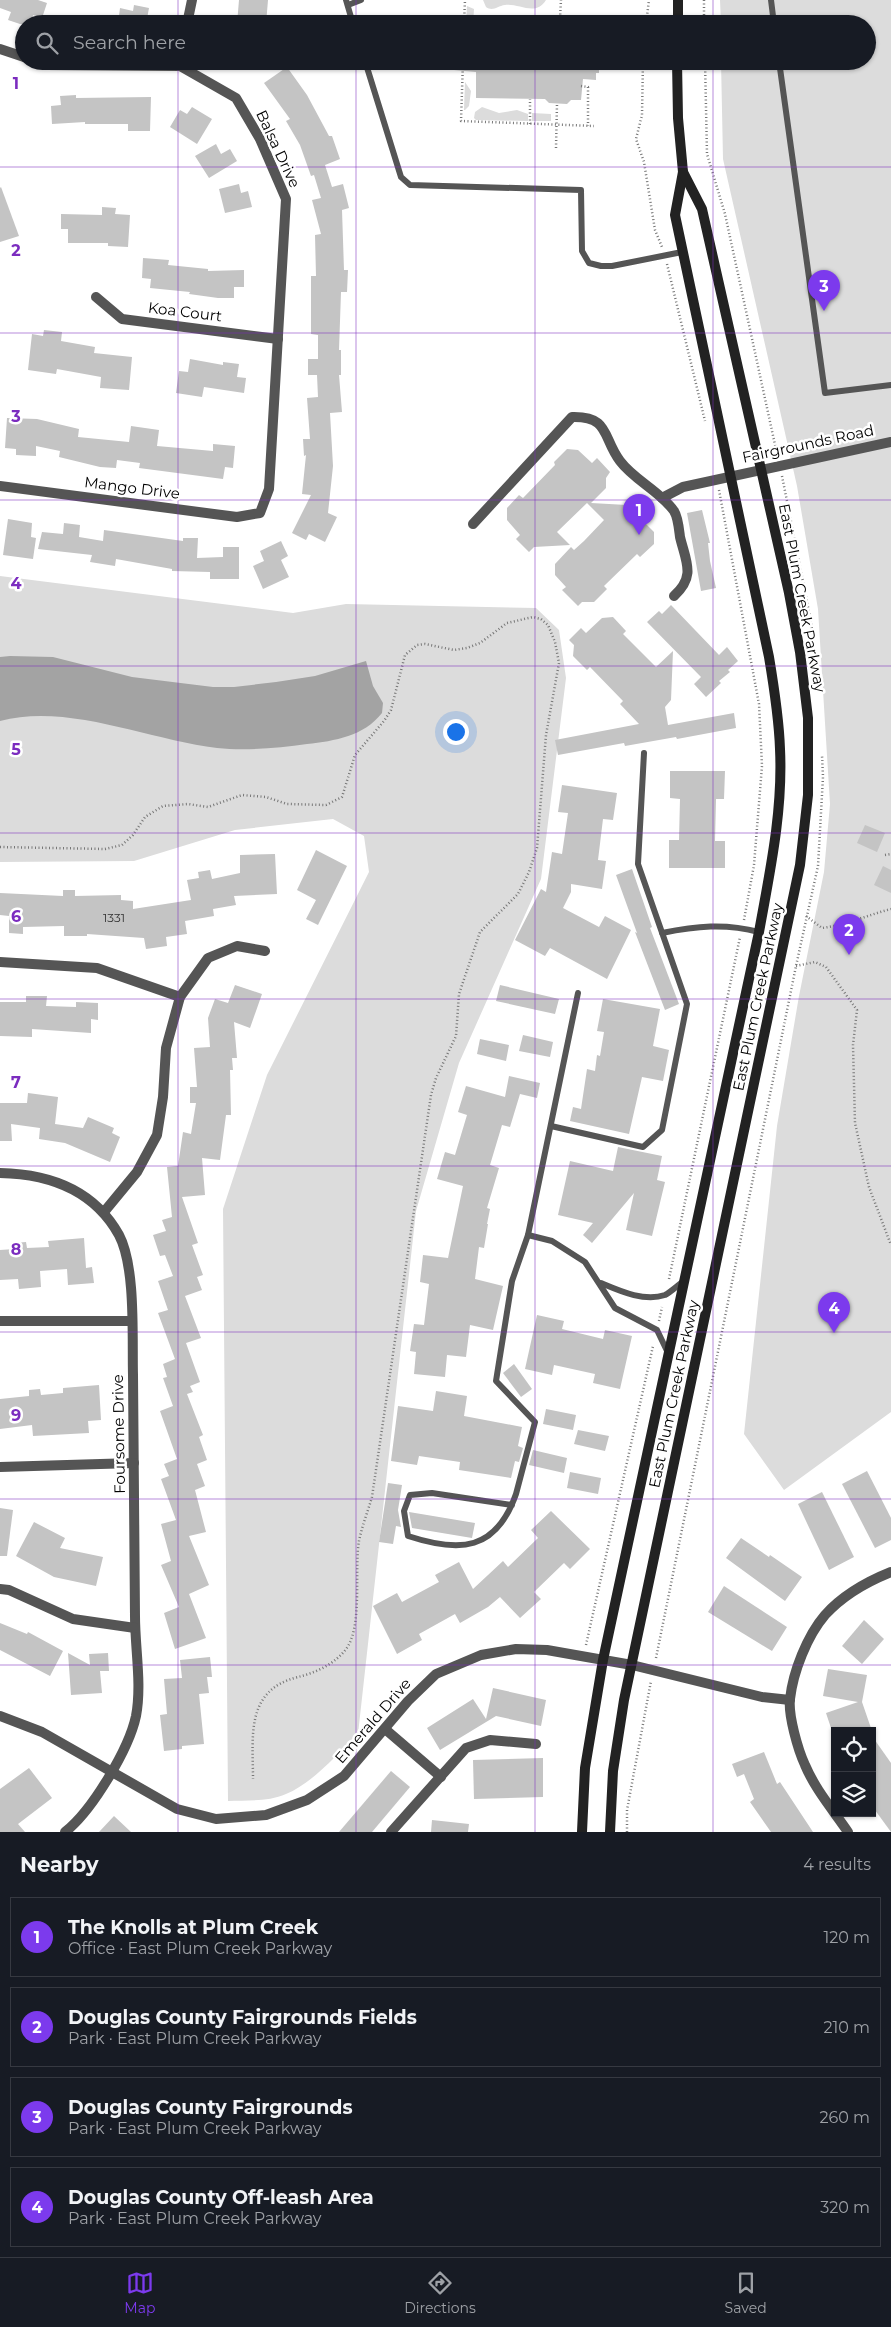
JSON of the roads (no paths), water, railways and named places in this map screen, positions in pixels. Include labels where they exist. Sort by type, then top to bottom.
[{"type":"main road","points":[[678,0],[678,15]]},
{"type":"main road","name":"East Plum Creek Parkway","points":[[582,1832],[585,1768],[604,1660],[759,932],[777,826],[780,749],[769,657],[675,214],[683,172],[678,118],[677,70]]},
{"type":"main road","name":"East Plum Creek Parkway","points":[[610,1832],[610,1804],[618,1737],[632,1665],[766,1037],[800,865],[805,829],[809,762],[805,689],[789,593],[702,209],[683,172]]},
{"type":"street","points":[[189,15],[192,0]]},
{"type":"street","points":[[0,49],[15,54]]},
{"type":"street","name":"Balsa Drive","points":[[191,70],[236,98],[260,139],[286,199],[269,489],[260,513]]},
{"type":"street","name":"Koa Court","points":[[96,297],[122,319],[278,339]]},
{"type":"street","points":[[473,524],[572,417],[587,417],[598,421],[621,462],[675,512],[689,568],[684,587],[674,596]]},
{"type":"street","name":"Fairgrounds Road","points":[[662,498],[683,487],[731,475],[891,442]]},
{"type":"street","name":"Mango Drive","points":[[0,486],[237,517],[260,513]]},
{"type":"street","points":[[104,1212],[137,1172],[157,1134],[163,1097],[166,1048],[180,998],[208,958],[237,946],[265,951]]},
{"type":"street","points":[[0,962],[97,968],[180,998]]},
{"type":"street","name":"Foursome Drive","points":[[0,1173],[20,1173],[56,1181],[81,1194],[104,1212],[120,1237],[129,1269],[132,1320],[135,1628],[138,1700],[129,1736],[111,1771],[83,1817],[65,1832]]},
{"type":"street","points":[[0,1321],[132,1320]]},
{"type":"street","points":[[0,1467],[134,1463]]},
{"type":"street","points":[[848,1832],[818,1790],[805,1766],[797,1743],[790,1700],[802,1656],[824,1616],[845,1597],[868,1582],[891,1572]]},
{"type":"street","points":[[0,1589],[9,1590],[73,1619],[135,1628]]},
{"type":"street","name":"Emerald Drive","points":[[0,1716],[42,1732],[177,1809],[216,1819],[266,1815],[307,1800],[344,1776],[408,1701],[436,1674],[481,1655],[516,1649],[547,1650],[632,1665],[762,1697],[790,1700]]},
{"type":"street","points":[[385,1730],[441,1777]]},
{"type":"street","points":[[391,1832],[466,1748],[490,1740],[536,1744]]},
{"type":"lane","points":[[351,15],[347,2],[361,0]]},
{"type":"lane","points":[[771,0],[773,15]]},
{"type":"lane","points":[[368,70],[401,177],[410,185],[581,190],[582,251],[589,263],[612,266],[682,252]]},
{"type":"lane","points":[[780,70],[825,394],[891,385]]},
{"type":"lane","points":[[551,1126],[643,1147],[662,1130],[687,1004],[638,864],[644,753]]},
{"type":"lane","points":[[662,932],[698,925],[743,927],[759,932]]},
{"type":"lane","points":[[512,1506],[432,1493],[410,1495],[404,1510],[408,1536],[429,1543],[465,1546],[482,1541],[497,1529],[512,1506],[535,1422],[496,1380],[512,1281],[528,1235],[578,993]]},
{"type":"lane","points":[[528,1235],[552,1241],[584,1262],[600,1282],[615,1308],[657,1330],[669,1355]]},
{"type":"lane","points":[[600,1282],[618,1291],[644,1297],[665,1294],[685,1280]]},
{"type":"place","name":"Douglas County Fairgrounds","points":[[824,311]]},
{"type":"place","name":"The Knolls at Plum Creek","points":[[639,535]]},
{"type":"place","name":"Douglas County Fairgrounds Fields","points":[[849,955]]},
{"type":"place","name":"Douglas County Off-leash Area","points":[[834,1333]]}]
